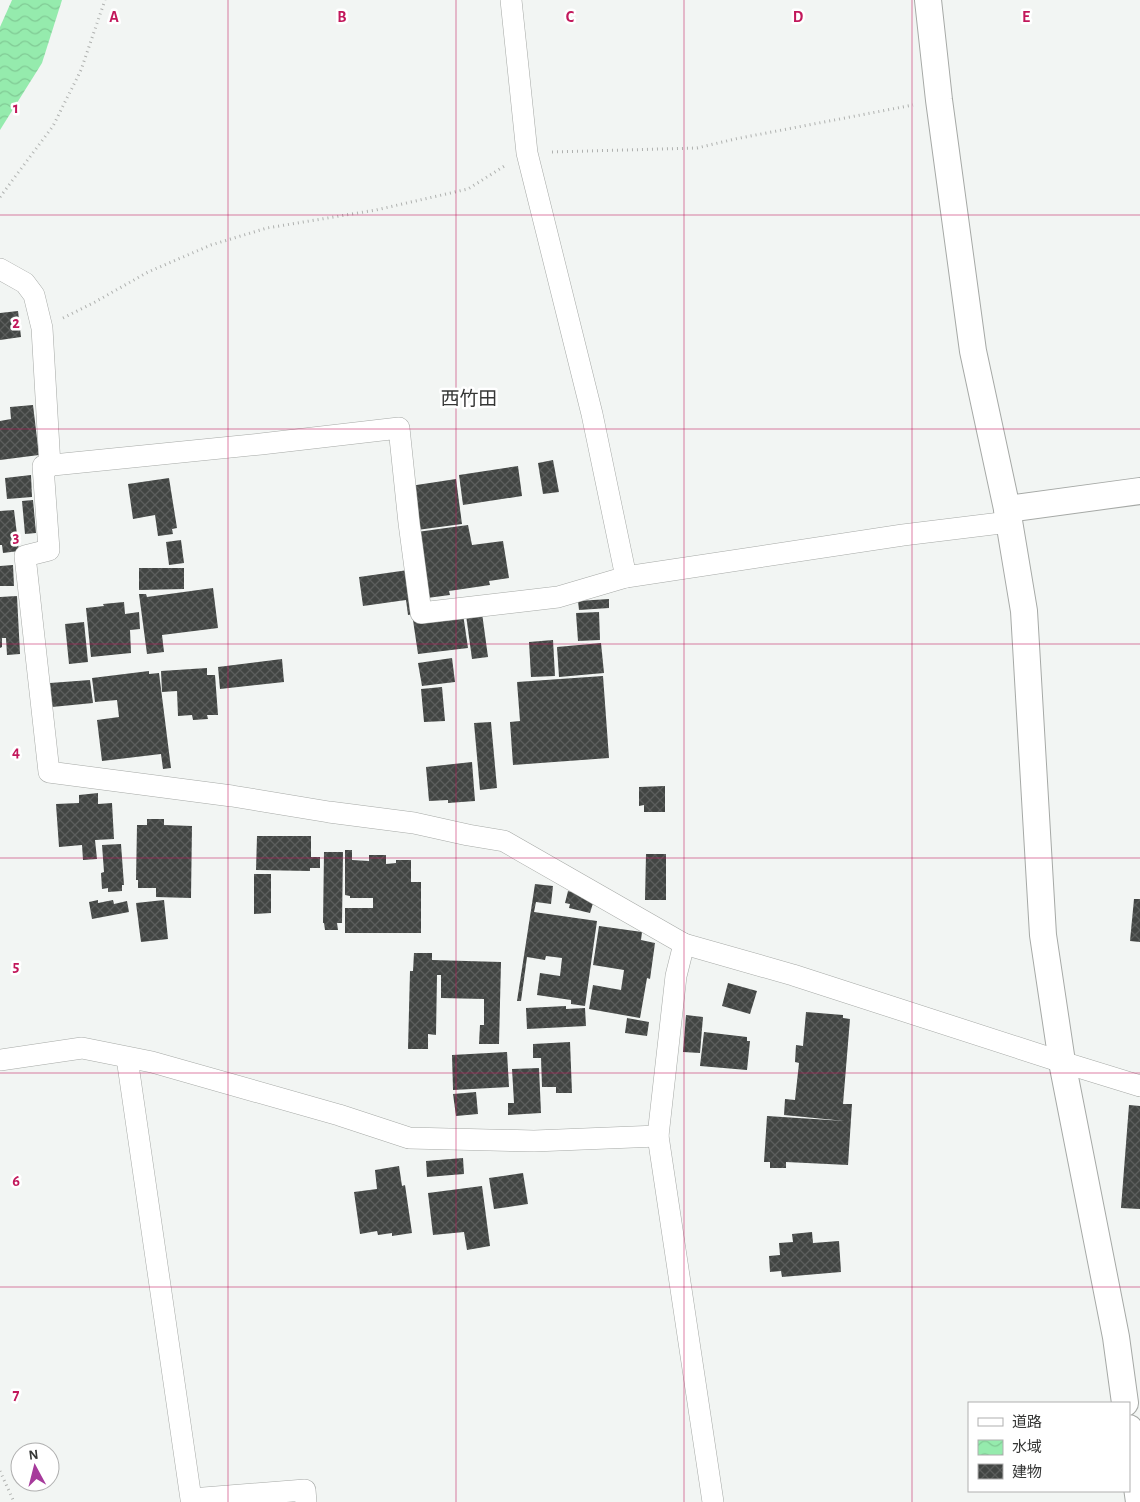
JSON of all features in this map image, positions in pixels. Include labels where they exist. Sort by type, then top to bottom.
[{"type":"street","points":[[510,0],[527,153],[592,414],[626,577]]},
{"type":"street","points":[[928,0],[938,100],[973,351],[1008,515],[1024,611],[1042,935],[1062,1062],[1116,1337],[1125,1402]]},
{"type":"street","points":[[0,269],[25,283],[34,295],[42,328],[50,466]]},
{"type":"street","points":[[1140,491],[903,535],[626,577],[558,598],[421,613],[399,428],[43,466],[49,550],[25,556],[49,772],[232,796],[329,812],[414,823],[504,841],[684,944],[793,975],[1140,1086]]},
{"type":"street","points":[[684,944],[676,976],[658,1136],[714,1502]]},
{"type":"street","points":[[0,1060],[82,1048],[152,1062],[339,1115],[408,1138],[534,1141],[658,1136]]},
{"type":"street","points":[[127,1058],[191,1499],[305,1490],[306,1502]]},
{"type":"street","points":[[1130,1435],[1140,1502]]},
{"type":"path","points":[[0,197],[53,126],[81,70],[105,0]]},
{"type":"path","points":[[42,328],[95,302],[148,272],[211,245],[267,228],[376,210],[468,189],[527,153],[697,148],[938,100]]},
{"type":"path","points":[[0,1471],[14,1502]]},
{"type":"water","points":[[12,0],[62,0],[42,63],[0,130],[0,27]]},
{"type":"building","points":[[18,311],[21,337],[0,340],[0,313]]},
{"type":"building","points":[[33,405],[39,455],[0,460],[0,421],[11,419],[10,407]]},
{"type":"building","points":[[553,460],[559,492],[543,494],[538,463]]},
{"type":"building","points":[[518,466],[522,496],[463,505],[459,475]]},
{"type":"building","points":[[31,475],[32,497],[7,499],[5,478]]},
{"type":"building","points":[[169,478],[177,528],[172,529],[173,534],[158,536],[155,515],[133,519],[128,484]]},
{"type":"building","points":[[456,479],[462,524],[417,530],[410,486]]},
{"type":"building","points":[[33,500],[36,533],[25,534],[22,501]]},
{"type":"building","points":[[14,510],[19,551],[3,553],[2,545],[0,545],[0,511]]},
{"type":"building","points":[[468,525],[472,545],[503,541],[509,578],[489,581],[490,585],[449,591],[450,595],[427,598],[417,532]]},
{"type":"building","points":[[181,540],[184,563],[169,565],[166,542]]},
{"type":"building","points":[[13,565],[14,586],[0,586],[0,566]]},
{"type":"building","points":[[139,568],[184,568],[184,589],[139,590]]},
{"type":"building","points":[[408,570],[414,614],[408,615],[406,600],[363,606],[359,577]]},
{"type":"building","points":[[213,588],[218,628],[162,635],[164,652],[147,654],[139,594],[146,594],[147,597]]},
{"type":"building","points":[[17,596],[20,654],[7,655],[6,638],[2,638],[2,647],[0,648],[0,597]]},
{"type":"building","points":[[609,599],[609,608],[579,610],[578,601]]},
{"type":"building","points":[[124,602],[125,614],[139,612],[140,629],[130,630],[131,653],[91,657],[86,608]]},
{"type":"building","points":[[599,612],[600,640],[578,641],[576,613]]},
{"type":"building","points":[[482,613],[488,657],[472,659],[466,615]]},
{"type":"building","points":[[463,614],[468,648],[418,654],[413,620]]},
{"type":"building","points":[[84,622],[88,662],[69,664],[65,624]]},
{"type":"building","points":[[553,640],[555,676],[531,677],[529,642]]},
{"type":"building","points":[[601,643],[604,673],[559,677],[557,647]]},
{"type":"building","points":[[452,658],[455,682],[422,686],[418,663]]},
{"type":"building","points":[[282,659],[284,682],[220,689],[218,667]]},
{"type":"building","points":[[207,668],[207,675],[215,675],[218,715],[207,715],[208,719],[193,720],[192,715],[178,716],[177,691],[162,692],[161,671]]},
{"type":"building","points":[[149,671],[149,674],[159,673],[171,768],[163,769],[161,754],[102,761],[97,720],[119,717],[117,700],[95,702],[92,678]]},
{"type":"building","points":[[603,676],[609,758],[513,765],[510,722],[520,721],[517,682]]},
{"type":"building","points":[[90,680],[93,703],[52,707],[50,683]]},
{"type":"building","points":[[442,687],[445,721],[424,722],[421,689]]},
{"type":"building","points":[[491,722],[497,788],[480,790],[474,723]]},
{"type":"building","points":[[472,762],[475,801],[448,803],[448,800],[429,801],[426,767]]},
{"type":"building","points":[[665,786],[665,812],[644,812],[644,805],[639,806],[639,787]]},
{"type":"building","points":[[98,793],[98,804],[112,803],[114,839],[95,840],[97,859],[83,860],[82,845],[59,847],[56,804],[79,803],[79,795]]},
{"type":"building","points":[[147,819],[164,819],[164,825],[192,826],[191,898],[156,897],[156,888],[138,888],[138,880],[136,880],[137,825],[147,825]]},
{"type":"building","points":[[257,836],[311,836],[311,857],[320,857],[320,868],[310,868],[310,871],[256,870]]},
{"type":"building","points":[[121,844],[124,885],[122,885],[122,891],[108,892],[108,888],[102,889],[101,873],[104,872],[102,845]]},
{"type":"building","points":[[345,850],[352,850],[352,860],[369,861],[369,855],[386,855],[386,864],[396,863],[396,860],[411,860],[411,882],[421,882],[421,933],[345,933],[345,908],[373,908],[373,898],[350,898],[350,896],[345,895]]},
{"type":"building","points":[[324,852],[343,852],[342,923],[337,923],[338,930],[325,930],[323,923]]},
{"type":"building","points":[[646,854],[666,854],[666,900],[645,900]]},
{"type":"building","points":[[254,874],[271,874],[271,913],[254,914]]},
{"type":"building","points":[[535,884],[553,886],[551,904],[536,902],[534,912],[597,921],[585,1006],[571,1004],[571,1000],[537,995],[540,973],[560,976],[562,958],[546,956],[545,960],[527,957],[521,1001],[517,1001]]},
{"type":"building","points":[[568,891],[585,895],[594,900],[590,913],[569,908],[570,904],[565,903]]},
{"type":"building","points":[[1134,899],[1140,899],[1140,942],[1130,941]]},
{"type":"building","points":[[98,900],[98,903],[113,900],[114,904],[127,901],[129,912],[92,919],[89,902]]},
{"type":"building","points":[[164,900],[168,939],[141,942],[136,903]]},
{"type":"building","points":[[599,926],[642,932],[641,940],[655,943],[650,979],[647,978],[640,1018],[589,1009],[593,985],[621,990],[624,970],[593,965]]},
{"type":"building","points":[[414,953],[432,953],[432,960],[501,962],[499,1044],[479,1044],[480,1025],[484,1025],[484,999],[441,998],[441,975],[437,975],[436,1035],[428,1034],[428,1049],[408,1049],[410,971],[413,971]]},
{"type":"building","points":[[728,983],[757,991],[750,1014],[722,1006]]},
{"type":"building","points":[[566,1006],[566,1009],[585,1008],[586,1026],[527,1029],[526,1008]]},
{"type":"building","points":[[806,1012],[843,1015],[843,1018],[850,1019],[843,1104],[852,1104],[848,1165],[786,1162],[786,1168],[770,1168],[770,1162],[764,1162],[767,1116],[845,1121],[784,1115],[785,1099],[795,1100],[799,1063],[795,1062],[796,1045],[803,1046]]},
{"type":"building","points":[[686,1015],[703,1017],[700,1053],[683,1052]]},
{"type":"building","points":[[627,1018],[649,1022],[647,1036],[625,1033]]},
{"type":"building","points":[[704,1032],[747,1037],[747,1041],[750,1041],[747,1070],[700,1066]]},
{"type":"building","points":[[570,1042],[572,1093],[556,1093],[556,1087],[542,1087],[541,1058],[533,1058],[533,1044]]},
{"type":"building","points":[[507,1052],[509,1087],[453,1090],[452,1055]]},
{"type":"building","points":[[539,1068],[541,1113],[508,1115],[508,1103],[514,1103],[512,1069]]},
{"type":"building","points":[[476,1092],[478,1114],[456,1116],[453,1094]]},
{"type":"building","points":[[1129,1105],[1140,1106],[1140,1209],[1121,1208]]},
{"type":"building","points":[[463,1158],[464,1174],[427,1177],[426,1161]]},
{"type":"building","points":[[399,1166],[402,1186],[405,1185],[412,1233],[392,1236],[392,1233],[378,1235],[377,1231],[360,1234],[354,1192],[377,1189],[375,1170]]},
{"type":"building","points":[[523,1173],[528,1204],[494,1209],[489,1178]]},
{"type":"building","points":[[482,1186],[490,1246],[467,1250],[464,1232],[433,1235],[428,1193]]},
{"type":"building","points":[[812,1232],[813,1243],[839,1241],[841,1272],[782,1277],[781,1271],[770,1272],[769,1256],[780,1255],[779,1243],[793,1242],[792,1234]]},
{"type":"district","name":"西竹田","points":[[469,399]]}]
